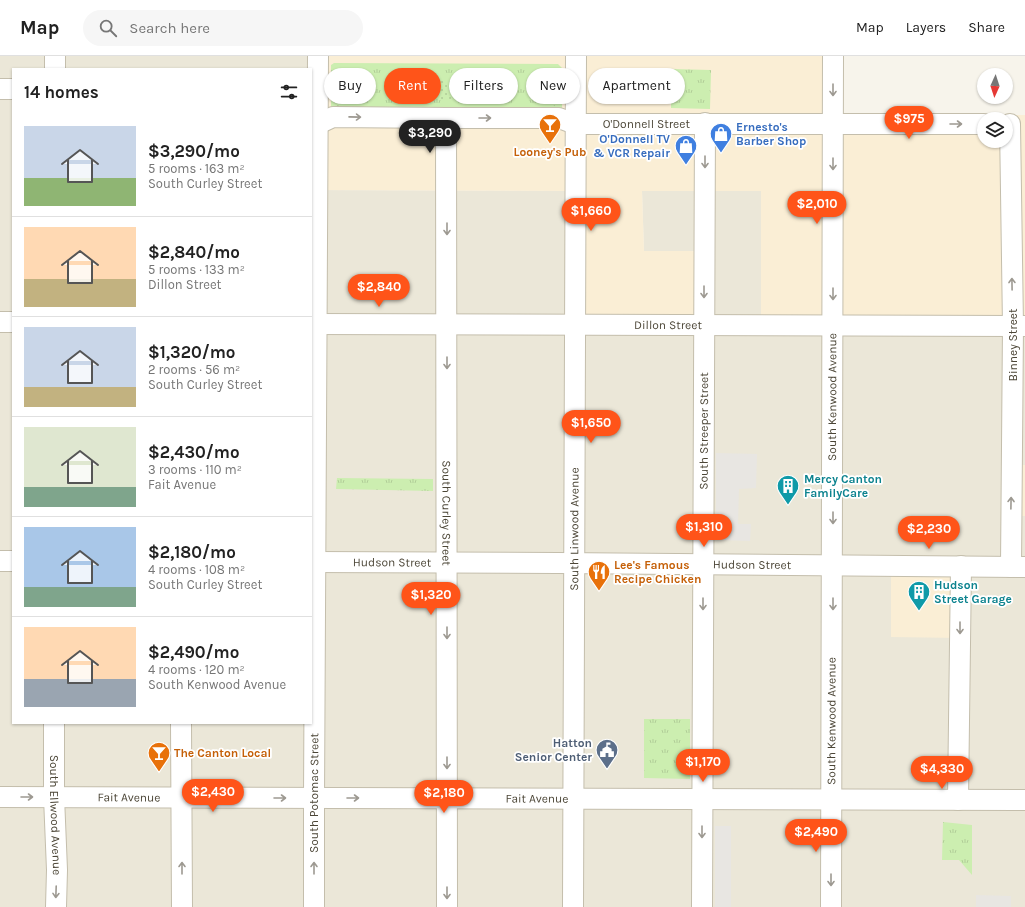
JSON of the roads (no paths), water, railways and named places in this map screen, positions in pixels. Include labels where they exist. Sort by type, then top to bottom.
[{"type":"street","points":[[55,56],[55,68]]},
{"type":"street","name":"South Potomac Street","points":[[314,907],[314,124],[318,56]]},
{"type":"street","name":"South Linwood Avenue","points":[[573,907],[576,56]]},
{"type":"street","name":"South Kenwood Avenue","points":[[831,907],[833,56]]},
{"type":"street","points":[[0,89],[12,89]]},
{"type":"street","name":"O'Donnell Street","points":[[314,124],[333,117],[559,118],[575,124],[977,124]]},
{"type":"street","name":"South Curley Street","points":[[446,118],[447,907]]},
{"type":"street","name":"South Streeper Street","points":[[702,907],[705,123]]},
{"type":"street","name":"Binney Street","points":[[1014,124],[1019,326],[1018,567]]},
{"type":"street","points":[[0,322],[12,322]]},
{"type":"street","name":"Dillon Street","points":[[314,324],[1019,326]]},
{"type":"street","points":[[0,561],[12,561]]},
{"type":"street","name":"Hudson Street","points":[[313,562],[1018,567]]},
{"type":"street","points":[[958,800],[961,566]]},
{"type":"street","name":"South Ellwood Avenue","points":[[54,724],[54,797],[57,870],[56,907]]},
{"type":"street","points":[[181,724],[182,907]]},
{"type":"street","name":"Fait Avenue","points":[[0,797],[1025,800]]},
{"type":"place","name":"Looney's Pub","points":[[550,144]]},
{"type":"place","name":"Ernesto's Barber Shop","points":[[721,154]]},
{"type":"place","name":"O'Donnell TV & VCR Repair","points":[[686,166]]},
{"type":"place","name":"Mercy Canton FamilyCare","points":[[788,506]]},
{"type":"place","name":"Lee's Famous Recipe Chicken","points":[[599,592]]},
{"type":"place","name":"Hudson Street Garage","points":[[919,612]]},
{"type":"place","name":"Hatton Senior Center","points":[[607,770]]},
{"type":"place","name":"The Canton Local","points":[[159,772]]}]
